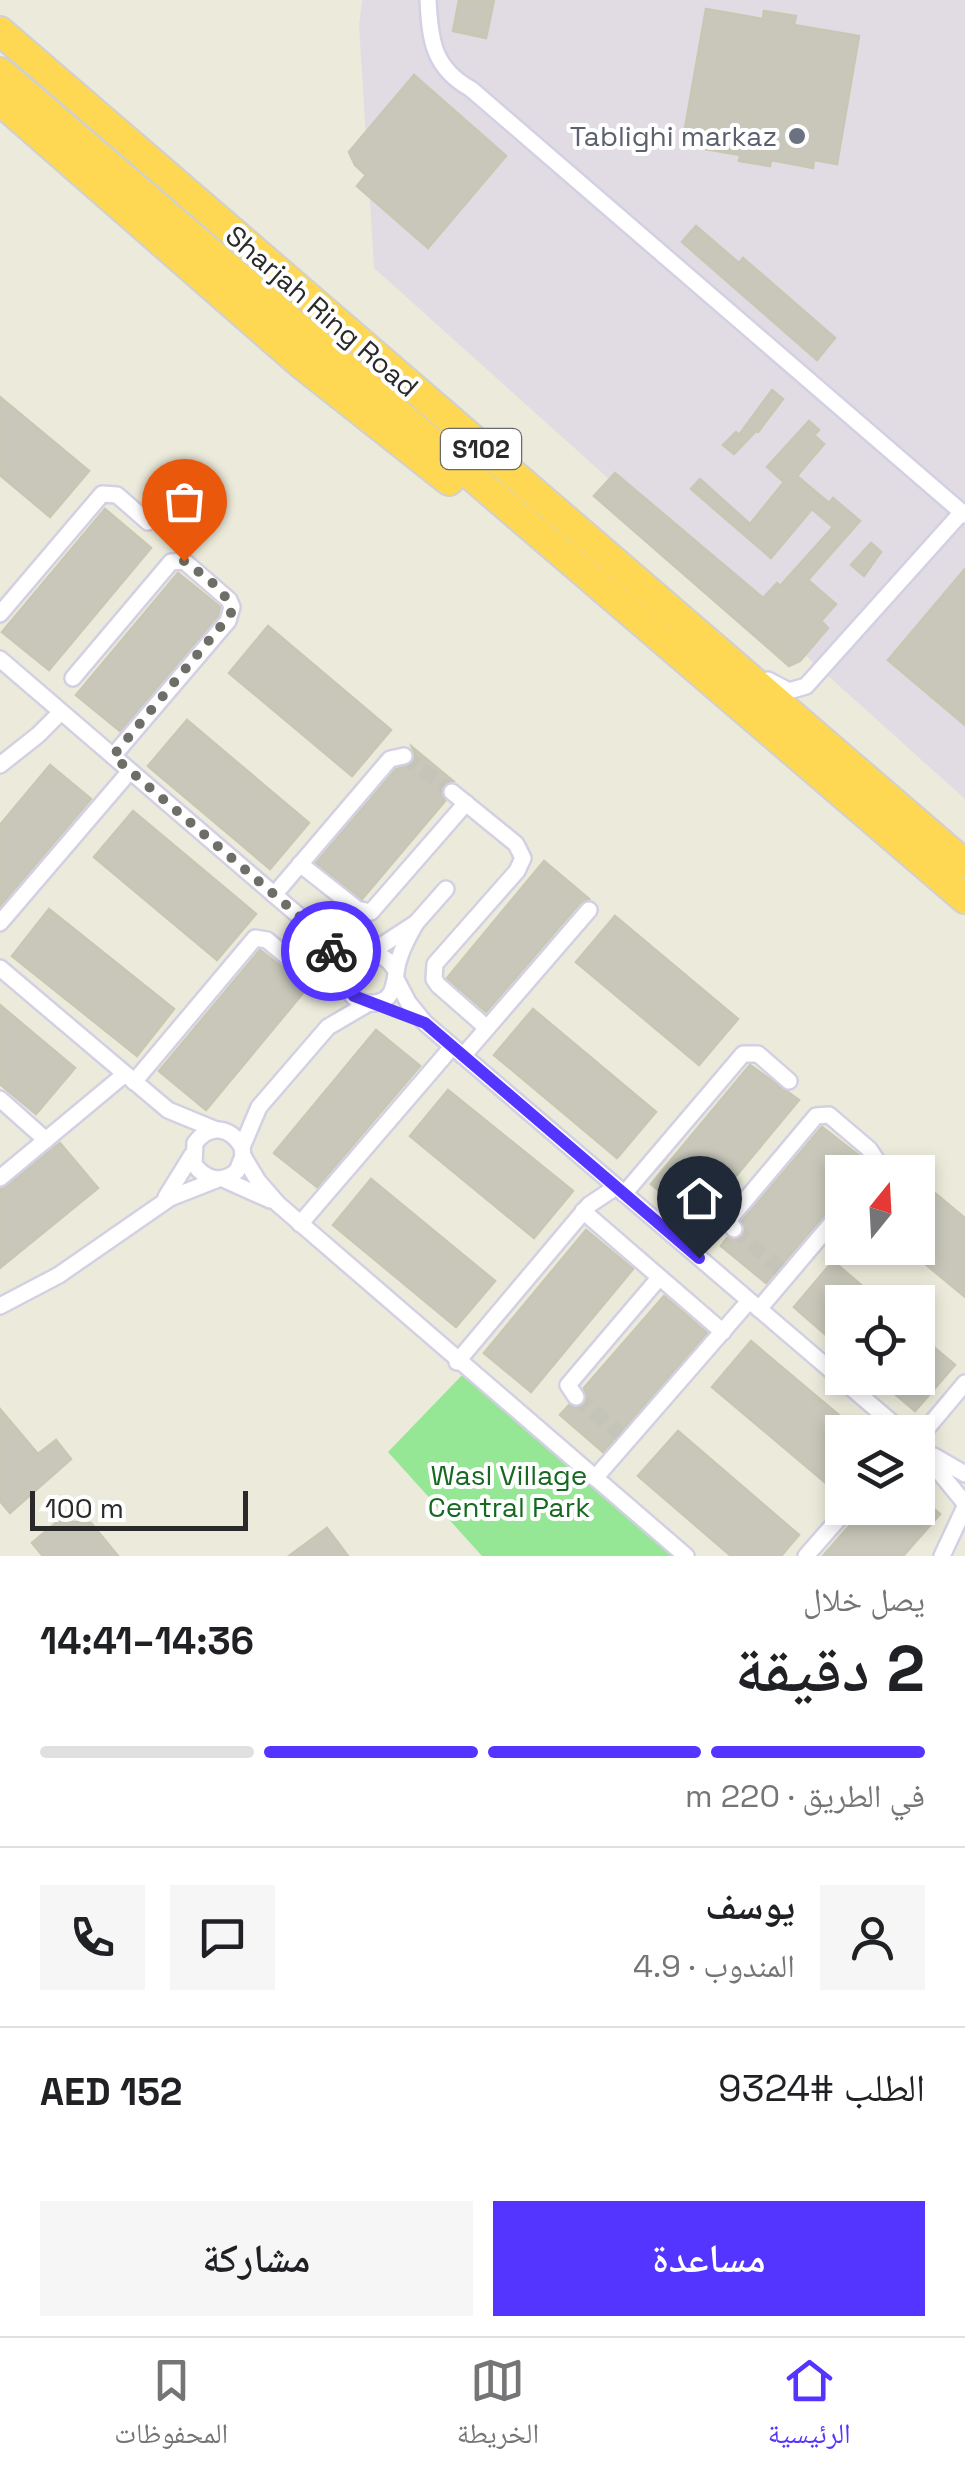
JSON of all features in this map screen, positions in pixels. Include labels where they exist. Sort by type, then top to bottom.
[{"type":"highway","name":"Sharjah Ring Road","points":[[0,31],[965,864]]},
{"type":"highway","name":"Sharjah Ring Road","points":[[0,72],[965,899]]},
{"type":"highway","points":[[0,101],[346,401],[500,520],[611,596]]},
{"type":"street","points":[[428,0],[436,58],[451,76],[961,506],[802,689],[790,691],[757,675],[742,673]]},
{"type":"street","points":[[433,17],[437,0]]},
{"type":"street","points":[[0,614],[102,494],[117,495],[148,522]]},
{"type":"street","points":[[73,678],[171,562],[184,561],[229,600],[232,607],[228,621],[113,756]]},
{"type":"street","points":[[0,660],[306,922],[346,977],[354,996],[425,1023]]},
{"type":"street","points":[[0,764],[57,708]]},
{"type":"street","points":[[274,894],[390,758],[404,756]]},
{"type":"street","points":[[0,923],[130,771]]},
{"type":"street","points":[[452,792],[521,850],[522,865],[439,958],[433,971],[438,985],[487,1028]]},
{"type":"street","points":[[300,864],[357,909],[371,912],[466,803]]},
{"type":"street","points":[[328,1027],[350,965],[416,923],[446,888]]},
{"type":"street","points":[[300,1224],[458,1052],[487,1028],[590,910]]},
{"type":"street","points":[[306,922],[366,954],[386,958],[408,1002],[425,1023],[883,1415]]},
{"type":"street","points":[[0,1306],[59,1276],[184,1190],[237,1171],[259,1107],[328,1027],[390,994],[416,923]]},
{"type":"street","points":[[0,1178],[130,1078],[256,938],[267,940],[304,971]]},
{"type":"street","points":[[0,968],[155,1100],[183,1118],[237,1138],[258,1181],[278,1204],[686,1556]]},
{"type":"street","points":[[457,1362],[583,1210],[620,1190],[743,1054],[758,1054],[789,1081]]},
{"type":"street","points":[[155,1100],[192,1153],[200,1172],[278,1204]]},
{"type":"street","points":[[156,1208],[177,1184],[200,1136],[259,1107]]},
{"type":"street","points":[[4,1110],[46,1140]]},
{"type":"street","points":[[734,1229],[732,1216],[816,1116],[829,1115],[874,1155]]},
{"type":"street","points":[[583,1210],[722,1332]]},
{"type":"street","points":[[594,1478],[722,1332],[754,1305],[825,1229]]},
{"type":"street","points":[[576,1397],[568,1385],[659,1278]]},
{"type":"street","points":[[935,1421],[965,1383]]},
{"type":"street","points":[[935,1454],[965,1474]]},
{"type":"street","points":[[935,1466],[964,1505],[946,1556]]},
{"type":"street","points":[[806,1556],[833,1525]]},
{"type":"street","points":[[946,1556],[965,1544]]},
{"type":"shaded area","points":[[362,0],[965,0],[965,799],[374,268],[359,26]]},
{"type":"green space","name":"Wasl Village Central Park","points":[[467,1370],[677,1556],[482,1556],[388,1452]]},
{"type":"building","points":[[459,0],[494,0],[486,38],[453,31]]},
{"type":"building","points":[[706,9],[763,19],[764,11],[796,16],[794,25],[859,36],[837,164],[814,160],[813,168],[771,160],[770,166],[739,161],[740,155],[682,145]]},
{"type":"building","points":[[414,75],[506,156],[428,248],[357,186],[366,175],[349,152]]},
{"type":"building","points":[[696,226],[739,263],[743,258],[835,338],[817,360],[682,242]]},
{"type":"building","points":[[772,390],[783,399],[758,432],[734,454],[723,445],[736,432],[739,435]]},
{"type":"building","points":[[0,397],[89,471],[50,517],[0,475]]},
{"type":"building","points":[[809,421],[819,430],[814,435],[824,444],[797,476],[829,503],[833,498],[860,521],[808,580],[836,604],[821,621],[828,628],[800,661],[789,666],[594,496],[615,473],[763,598],[777,583],[780,586],[833,527],[812,509],[771,558],[691,489],[700,479],[750,524],[784,482],[767,467]]},
{"type":"building","points":[[105,509],[151,548],[49,670],[2,632]]},
{"type":"building","points":[[871,543],[881,552],[864,576],[851,565]]},
{"type":"building","points":[[965,569],[965,725],[888,660]]},
{"type":"building","points":[[178,573],[220,607],[218,616],[120,731],[76,695]]},
{"type":"building","points":[[268,626],[391,730],[352,776],[229,673]]},
{"type":"building","points":[[187,720],[309,823],[270,869],[148,766]]},
{"type":"building","points":[[412,747],[453,781],[441,789],[445,801],[362,899],[316,863],[396,769],[412,764]]},
{"type":"building","points":[[50,765],[91,799],[0,906],[0,825]]},
{"type":"building","points":[[133,811],[256,914],[217,960],[94,857]]},
{"type":"building","points":[[544,861],[589,899],[580,903],[486,1012],[447,978]]},
{"type":"building","points":[[49,909],[174,1009],[137,1056],[12,956]]},
{"type":"building","points":[[615,916],[738,1019],[699,1065],[576,962]]},
{"type":"building","points":[[260,950],[308,987],[206,1110],[159,1071]]},
{"type":"building","points":[[0,1005],[75,1068],[36,1114],[0,1084]]},
{"type":"building","points":[[533,1009],[656,1112],[617,1158],[494,1055]]},
{"type":"building","points":[[376,1030],[420,1066],[317,1187],[274,1153]]},
{"type":"building","points":[[750,1065],[799,1100],[697,1223],[651,1184]]},
{"type":"building","points":[[448,1090],[573,1191],[534,1238],[410,1136]]},
{"type":"building","points":[[822,1127],[858,1155],[825,1155],[825,1214],[766,1283],[721,1246],[727,1238],[736,1240],[744,1235],[742,1221]]},
{"type":"building","points":[[60,1143],[98,1188],[0,1268],[0,1190]]},
{"type":"building","points":[[371,1179],[495,1281],[456,1327],[333,1225]]},
{"type":"building","points":[[935,1193],[965,1218],[965,1297],[926,1265],[935,1265]]},
{"type":"building","points":[[586,1230],[633,1269],[531,1392],[484,1353]]},
{"type":"building","points":[[830,1265],[838,1265],[861,1285],[825,1285],[825,1334],[794,1307]]},
{"type":"building","points":[[664,1296],[707,1333],[603,1452],[560,1415],[569,1405],[578,1408],[586,1403],[584,1388]]},
{"type":"building","points":[[751,1341],[839,1415],[825,1415],[825,1482],[712,1387]]},
{"type":"building","points":[[935,1348],[955,1365],[935,1388]]},
{"type":"building","points":[[896,1395],[929,1395],[915,1411]]},
{"type":"building","points":[[0,1409],[38,1454],[56,1440],[71,1459],[10,1513],[0,1501]]},
{"type":"building","points":[[678,1431],[799,1535],[781,1556],[731,1556],[638,1476]]},
{"type":"building","points":[[58,1521],[91,1523],[118,1556],[43,1556],[32,1543]]},
{"type":"building","points":[[850,1525],[930,1525],[903,1556],[823,1556]]},
{"type":"building","points":[[327,1528],[348,1556],[289,1556]]},
{"type":"tunnel","points":[[404,756],[452,792]]},
{"type":"tunnel","points":[[734,1229],[780,1269]]},
{"type":"tunnel","points":[[576,1397],[622,1436]]},
{"type":"way so far","points":[[184,561],[229,600],[231,614],[113,756],[306,922],[331,951]]},
{"type":"place","name":"Tablighi markaz","points":[[797,136]]},
{"type":"route","points":[[331,951],[346,973],[354,996],[425,1023],[699,1258]]}]
